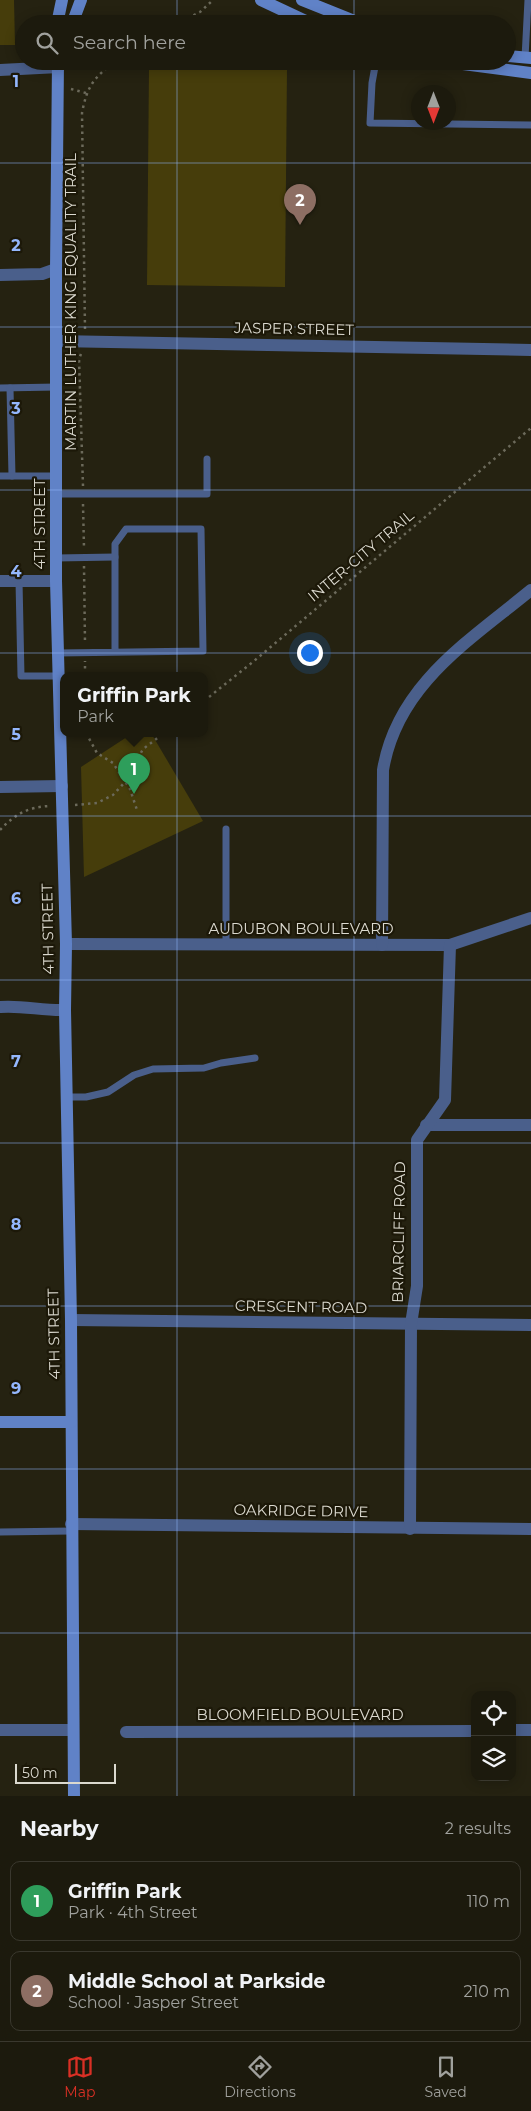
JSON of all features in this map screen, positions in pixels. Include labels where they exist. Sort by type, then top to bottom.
[{"type":"street","points":[[59,15],[62,0]]},
{"type":"street","points":[[75,15],[81,0]]},
{"type":"street","points":[[261,0],[293,15]]},
{"type":"street","points":[[302,0],[340,15]]},
{"type":"street","points":[[0,70],[15,68]]},
{"type":"street","name":"4TH STREET","points":[[59,70],[56,269],[56,581],[60,731]]},
{"type":"street","points":[[508,70],[531,73]]},
{"type":"street","points":[[0,275],[42,274],[56,269]]},
{"type":"street","name":"JASPER STREET","points":[[57,341],[531,350]]},
{"type":"street","points":[[0,581],[56,581]]},
{"type":"street","points":[[382,946],[383,770],[386,751],[397,724],[417,690],[451,656],[531,590]]},
{"type":"street","name":"4TH STREET","points":[[60,737],[66,944],[66,1097],[71,1320],[74,1796]]},
{"type":"street","points":[[0,787],[62,786]]},
{"type":"street","name":"AUDUBON BOULEVARD","points":[[66,944],[450,945],[531,918]]},
{"type":"street","name":"BRIARCLIFF ROAD","points":[[410,1529],[411,1324],[417,1286],[417,1140],[426,1125],[435,1117],[445,1100],[450,945]]},
{"type":"street","points":[[0,1007],[14,1006],[49,1011],[65,1010]]},
{"type":"street","points":[[426,1125],[531,1125]]},
{"type":"street","name":"CRESCENT ROAD","points":[[71,1320],[531,1324]]},
{"type":"street","points":[[0,1422],[71,1422]]},
{"type":"street","name":"OAKRIDGE DRIVE","points":[[71,1528],[531,1529]]},
{"type":"street","points":[[0,1730],[73,1730]]},
{"type":"street","name":"BLOOMFIELD BOULEVARD","points":[[126,1732],[471,1730]]},
{"type":"street","points":[[516,1730],[531,1730]]},
{"type":"lane","points":[[528,0],[528,58]]},
{"type":"lane","points":[[374,70],[370,123],[531,126]]},
{"type":"lane","points":[[0,388],[56,388]]},
{"type":"lane","points":[[10,388],[12,476]]},
{"type":"lane","points":[[56,494],[207,494],[207,459]]},
{"type":"lane","points":[[0,476],[56,476]]},
{"type":"lane","points":[[58,652],[115,652],[203,651],[201,529],[126,529],[115,544],[115,652]]},
{"type":"lane","points":[[56,558],[115,557]]},
{"type":"lane","points":[[19,581],[21,676],[58,676]]},
{"type":"lane","points":[[226,828],[226,944]]},
{"type":"lane","points":[[66,1097],[86,1098],[108,1092],[134,1075],[152,1069],[204,1068],[221,1063],[255,1058]]},
{"type":"lane","points":[[0,1532],[71,1528]]},
{"type":"path","points":[[194,15],[214,0]]},
{"type":"path","name":"MARTIN LUTHER KING EQUALITY TRAIL","points":[[85,672],[79,359],[85,342],[82,113],[86,93],[95,80],[106,70]]},
{"type":"path","name":"INTER-CITY TRAIL","points":[[208,698],[531,428]]},
{"type":"path","points":[[88,737],[97,753],[113,763],[130,789],[137,810]]},
{"type":"path","points":[[83,805],[97,803],[112,795],[125,782],[144,749],[159,737]]},
{"type":"path","points":[[0,830],[12,818],[23,811],[34,807],[48,806]]},
{"type":"shaded area","points":[[0,0],[14,0],[15,45],[0,45]]},
{"type":"shaded area","points":[[149,70],[287,70],[285,287],[147,285]]},
{"type":"shaded area","points":[[127,737],[153,737],[203,821],[84,877],[81,767]]},
{"type":"place","name":"Middle School at Parkside","points":[[300,225]]},
{"type":"place","name":"Griffin Park","points":[[134,794]]}]
